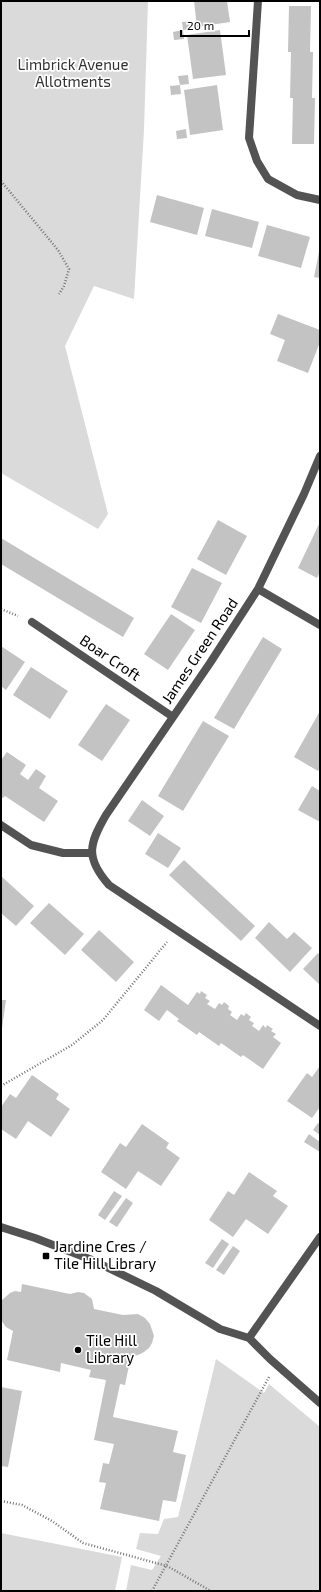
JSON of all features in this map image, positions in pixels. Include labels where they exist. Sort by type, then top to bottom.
[{"type":"street","points":[[258,1],[250,138],[257,161],[268,179],[297,195],[320,200]]},
{"type":"street","name":"James Green Road","points":[[91,853],[97,830],[106,815],[258,589],[304,494],[320,456]]},
{"type":"street","points":[[258,589],[320,625]]},
{"type":"street","name":"Boar Croft","points":[[32,622],[173,717]]},
{"type":"street","points":[[1,825],[31,846],[63,853],[91,853],[98,872],[109,885],[320,1026]]},
{"type":"street","points":[[1,1227],[35,1238],[92,1260],[156,1291],[220,1329],[249,1338],[320,1403]]},
{"type":"street","points":[[249,1338],[320,1237]]},
{"type":"path","points":[[1,182],[58,250],[69,269],[60,294]]},
{"type":"path","points":[[1,1086],[72,1045],[103,1020],[176,931]]},
{"type":"path","points":[[152,1591],[167,1566],[265,1382],[278,1365]]},
{"type":"path","points":[[1,1501],[22,1505],[52,1522],[83,1543],[167,1566],[211,1591]]},
{"type":"green space","name":"Limbrick Avenue Allotments","points":[[1,1],[148,1],[144,130],[134,299],[94,286],[65,346],[108,514],[98,529],[1,473]]},
{"type":"green space","points":[[216,1359],[264,1393],[269,1384],[320,1427],[320,1591],[126,1591],[131,1565],[152,1570],[161,1556],[136,1549],[140,1533],[158,1534],[164,1519],[178,1517]]},
{"type":"green space","points":[[1,1533],[122,1557],[115,1591],[1,1590]]},
{"type":"building","points":[[194,1],[227,1],[230,22],[197,27]]},
{"type":"building","points":[[289,6],[311,6],[310,52],[313,52],[312,98],[315,98],[314,144],[292,144],[293,98],[290,98],[291,52],[288,52]]},
{"type":"building","points":[[192,21],[193,29],[183,30],[182,22]]},
{"type":"building","points":[[183,30],[184,39],[174,40],[173,32]]},
{"type":"building","points":[[220,30],[226,75],[193,79],[187,35]]},
{"type":"building","points":[[188,75],[189,84],[180,85],[178,76]]},
{"type":"building","points":[[180,85],[181,94],[171,95],[170,86]]},
{"type":"building","points":[[217,85],[223,130],[190,135],[184,90]]},
{"type":"building","points":[[186,129],[187,138],[177,139],[176,131]]},
{"type":"building","points":[[157,195],[204,208],[197,235],[150,222]]},
{"type":"building","points":[[212,209],[259,222],[252,248],[205,236]]},
{"type":"building","points":[[267,225],[310,237],[301,268],[258,256]]},
{"type":"building","points":[[320,252],[320,278],[314,277]]},
{"type":"building","points":[[278,314],[320,330],[320,342],[308,373],[277,361],[285,340],[270,334]]},
{"type":"building","points":[[218,520],[247,536],[226,575],[197,559]]},
{"type":"building","points":[[320,522],[320,572],[317,578],[298,568]]},
{"type":"building","points":[[1,538],[134,618],[123,637],[1,564]]},
{"type":"building","points":[[192,568],[222,583],[201,623],[171,607]]},
{"type":"building","points":[[171,614],[195,630],[168,670],[144,654]]},
{"type":"building","points":[[263,637],[282,649],[234,729],[214,718]]},
{"type":"building","points":[[1,646],[25,662],[6,690],[1,686]]},
{"type":"building","points":[[31,667],[68,691],[50,719],[13,695]]},
{"type":"building","points":[[106,704],[130,720],[102,761],[78,745]]},
{"type":"building","points":[[320,711],[320,768],[318,771],[294,757]]},
{"type":"building","points":[[203,721],[229,736],[183,811],[158,796]]},
{"type":"building","points":[[7,752],[26,765],[20,774],[28,780],[36,769],[46,776],[39,788],[58,801],[44,822],[5,796],[3,798],[1,797],[1,760]]},
{"type":"building","points":[[312,786],[320,791],[320,822],[298,810]]},
{"type":"building","points":[[142,800],[164,816],[150,836],[128,821]]},
{"type":"building","points":[[158,833],[181,848],[168,868],[145,854]]},
{"type":"building","points":[[184,860],[255,926],[241,941],[169,875]]},
{"type":"building","points":[[1,876],[34,906],[16,926],[1,913]]},
{"type":"building","points":[[49,903],[84,934],[65,955],[30,923]]},
{"type":"building","points":[[269,922],[287,939],[294,932],[312,948],[290,972],[255,938]]},
{"type":"building","points":[[99,930],[134,962],[116,982],[81,950]]},
{"type":"building","points":[[318,953],[320,956],[320,985],[303,969]]},
{"type":"building","points":[[161,985],[188,1005],[197,992],[200,994],[201,991],[207,995],[205,998],[210,1001],[207,1004],[215,1009],[219,1003],[222,1005],[224,1002],[229,1006],[228,1009],[232,1012],[230,1015],[237,1020],[241,1014],[244,1016],[246,1013],[251,1017],[249,1020],[254,1023],[252,1026],[259,1031],[263,1025],[266,1028],[267,1025],[273,1029],[271,1031],[276,1034],[273,1037],[281,1043],[263,1069],[243,1055],[241,1057],[221,1043],[219,1046],[199,1032],[197,1035],[177,1021],[179,1019],[167,1010],[159,1021],[144,1010]]},
{"type":"building","points":[[1,1000],[6,1000],[2,1028],[1,1028]]},
{"type":"building","points":[[320,1066],[320,1107],[312,1118],[287,1101],[307,1073],[312,1077]]},
{"type":"building","points":[[32,1075],[59,1094],[56,1099],[70,1109],[51,1137],[28,1121],[16,1139],[1,1129],[1,1107],[10,1094],[16,1098]]},
{"type":"building","points":[[318,1123],[320,1124],[320,1135],[313,1130]]},
{"type":"building","points":[[142,1124],[169,1143],[166,1148],[180,1158],[161,1186],[138,1171],[126,1189],[101,1172],[120,1143],[126,1147]]},
{"type":"building","points":[[309,1134],[320,1142],[320,1152],[304,1142]]},
{"type":"building","points":[[249,1172],[277,1191],[273,1196],[288,1206],[268,1234],[246,1219],[233,1237],[209,1220],[228,1191],[234,1195]]},
{"type":"building","points":[[114,1191],[122,1196],[105,1220],[98,1215]]},
{"type":"building","points":[[126,1198],[133,1203],[117,1227],[109,1222]]},
{"type":"building","points":[[222,1239],[229,1244],[213,1268],[205,1263]]},
{"type":"building","points":[[233,1246],[240,1251],[224,1275],[216,1270]]},
{"type":"building","name":"Tile Hill Library","points":[[22,1284],[70,1294],[78,1292],[84,1293],[92,1299],[94,1309],[123,1315],[138,1314],[145,1318],[150,1324],[154,1336],[152,1343],[144,1352],[131,1356],[125,1385],[120,1384],[113,1417],[178,1431],[173,1452],[186,1455],[176,1502],[163,1500],[159,1521],[100,1509],[106,1483],[99,1482],[103,1463],[109,1464],[114,1444],[94,1440],[106,1380],[89,1377],[91,1370],[61,1363],[60,1372],[7,1360],[13,1331],[6,1327],[1,1320],[1,1301],[10,1293],[15,1291],[21,1292]]},
{"type":"building","points":[[1,1387],[22,1391],[8,1467],[1,1466]]},
{"type":"place","name":"Jardine Cres / Tile Hill Library","points":[[46,1256]]},
{"type":"place","name":"Tile Hill Library","points":[[78,1350]]}]
